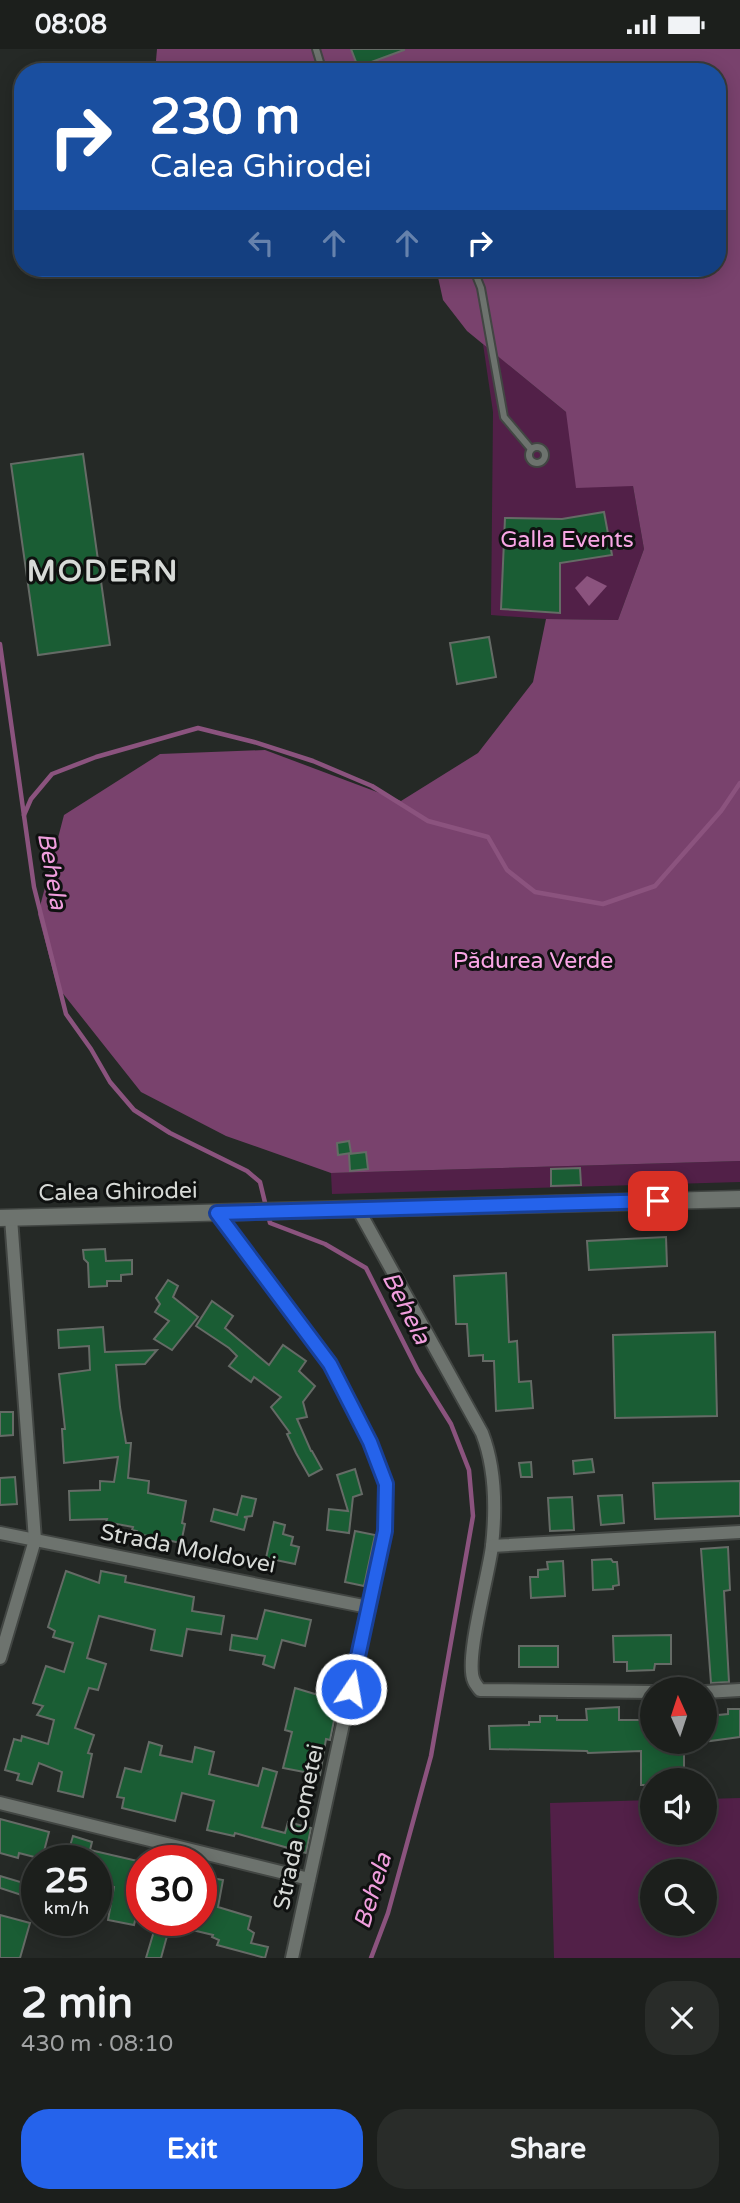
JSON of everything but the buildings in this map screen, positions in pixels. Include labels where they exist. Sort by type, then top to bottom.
[{"type":"street","name":"Calea Ghirodei","points":[[5,1218],[740,1199]]},
{"type":"street","points":[[358,1209],[482,1433],[490,1453],[494,1473],[492,1546],[472,1658],[473,1680],[481,1690],[640,1692]]},
{"type":"street","name":"Strada Cometei","points":[[217,1213],[330,1364],[370,1442],[386,1484],[385,1531],[292,1958]]},
{"type":"street","points":[[0,1658],[35,1540],[5,1218]]},
{"type":"street","points":[[492,1546],[740,1532]]},
{"type":"street","name":"Strada Moldovei","points":[[0,1533],[368,1607]]},
{"type":"street","points":[[718,1691],[740,1690]]},
{"type":"street","points":[[0,1803],[309,1879]]},
{"type":"lane","points":[[477,277],[481,288],[505,417],[531,449]]},
{"type":"green space","name":"Pădurea Verde","points":[[157,49],[740,49],[740,1161],[331,1173],[226,1136],[141,1092],[57,986],[38,914],[64,815],[160,754],[265,750],[401,801],[478,753],[533,682],[546,619],[618,620],[644,549],[633,486],[576,488],[566,412],[467,331],[443,300],[438,277],[726,277],[726,63],[156,63]]},
{"type":"green space","name":"Galla Events","points":[[483,344],[566,412],[633,486],[644,549],[618,620],[491,615],[493,412]]},
{"type":"green space","points":[[740,1161],[740,1182],[332,1194],[331,1173]]},
{"type":"green space","points":[[740,1798],[740,1958],[554,1958],[550,1803],[640,1800],[640,1845],[717,1845],[717,1799]]},
{"type":"shaded area","points":[[587,576],[607,586],[589,606],[575,588]]},
{"type":"waterway","name":"Behela","points":[[0,644],[34,887],[66,1014],[110,1082],[134,1110],[170,1133],[247,1171],[260,1182],[270,1223],[325,1244],[366,1268],[418,1371],[451,1424],[469,1470],[473,1516],[431,1756],[388,1913],[371,1958]]},
{"type":"waterway","points":[[24,815],[31,799],[52,774],[96,757],[198,728],[313,761],[372,786],[428,821],[488,837],[507,870],[535,892],[603,904],[655,886],[721,811],[740,783]]},
{"type":"district","name":"MODERN","points":[[103,571]]},
{"type":"route","points":[[351,1689],[385,1531],[386,1484],[370,1442],[330,1364],[217,1213],[658,1201]]}]
